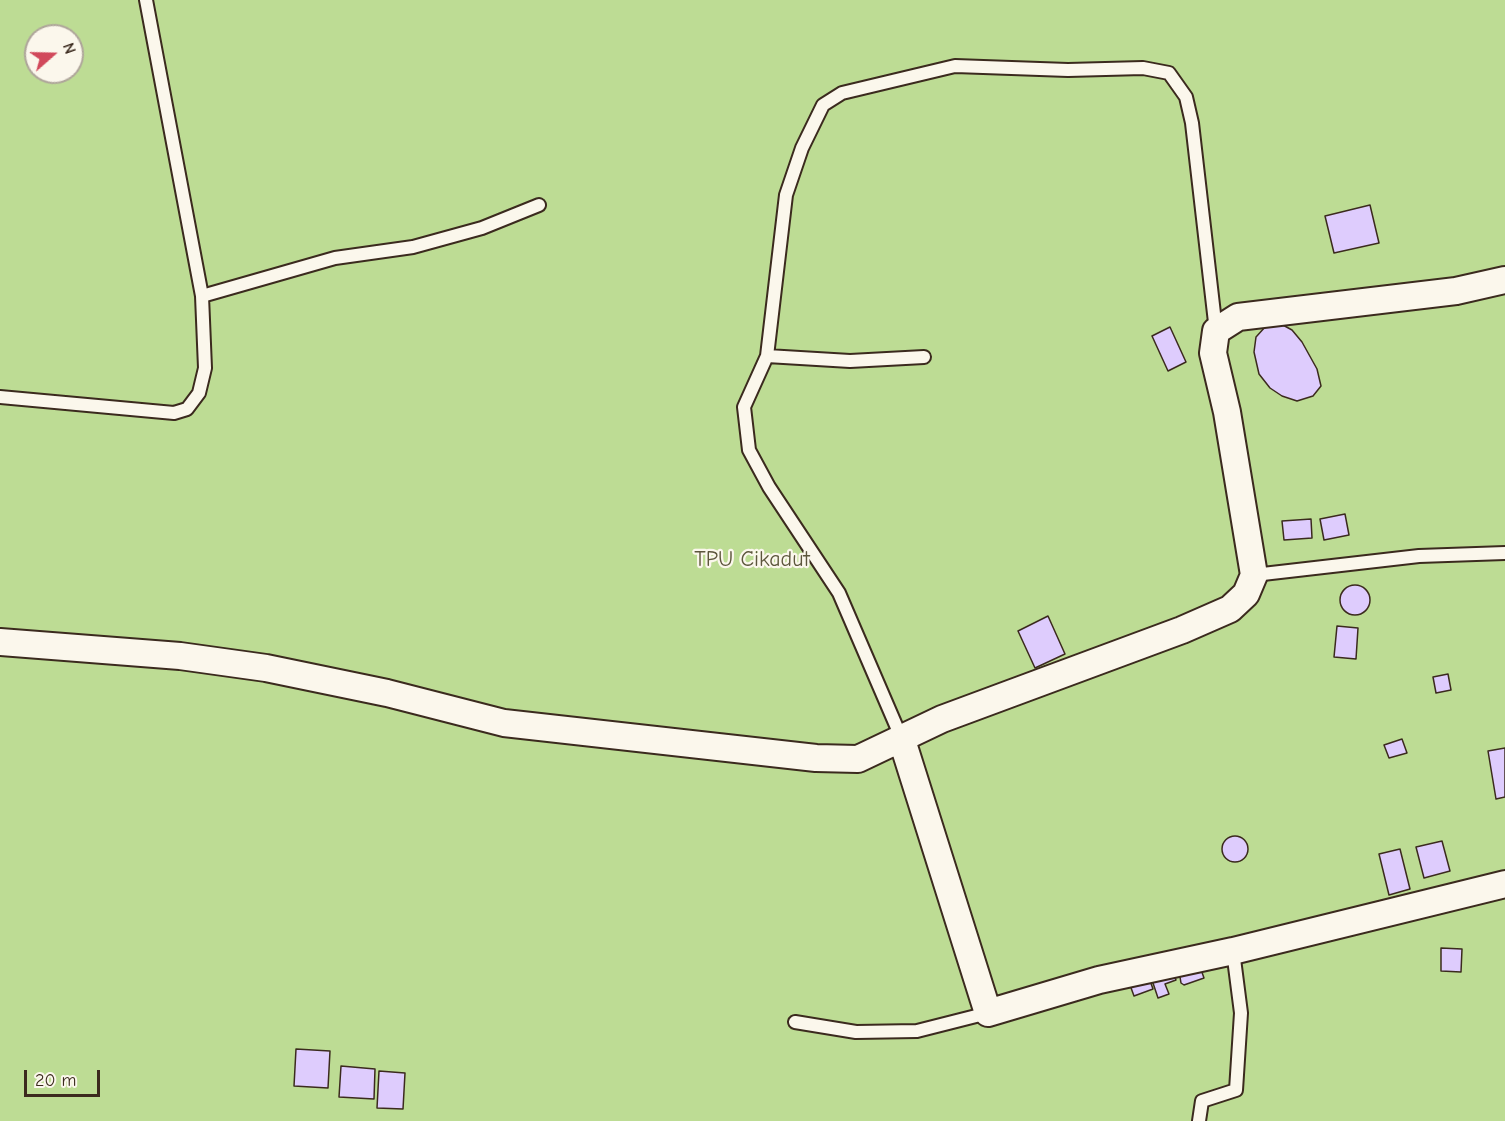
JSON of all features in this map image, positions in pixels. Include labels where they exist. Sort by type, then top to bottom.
[{"type":"street","points":[[0,642],[191,657],[266,668],[354,686],[504,723],[816,758],[858,759],[901,737],[1230,609],[1246,594],[1254,575],[1227,412],[1213,353],[1216,331],[1238,317],[1456,291],[1505,280]]},
{"type":"street","points":[[901,737],[988,1012],[1099,980],[1233,951],[1505,884]]},
{"type":"lane","points":[[0,397],[174,414],[187,409],[199,393],[205,368],[202,297],[146,0]]},
{"type":"lane","points":[[901,737],[839,593],[769,487],[749,450],[744,407],[767,356],[786,195],[802,148],[824,105],[842,93],[955,66],[1068,70],[1143,68],[1169,73],[1186,98],[1192,123],[1216,331]]},
{"type":"lane","points":[[202,297],[335,258],[413,247],[482,228],[539,205]]},
{"type":"lane","points":[[767,356],[850,361],[924,357]]},
{"type":"lane","points":[[1254,575],[1419,556],[1505,553]]},
{"type":"lane","points":[[1199,1121],[1202,1101],[1236,1090],[1241,1013],[1233,951]]},
{"type":"lane","points":[[795,1022],[847,1031],[917,1031],[988,1012]]},
{"type":"green space","name":"TPU Cikadut","points":[[0,0],[1505,0],[1505,1121],[0,1121]]},
{"type":"building","points":[[1370,205],[1379,243],[1334,253],[1325,216]]},
{"type":"building","points":[[1281,324],[1292,330],[1302,342],[1317,369],[1321,386],[1313,396],[1297,401],[1282,396],[1270,388],[1259,374],[1254,352],[1256,337],[1266,326]]},
{"type":"building","points":[[1170,327],[1186,362],[1168,371],[1152,336]]},
{"type":"building","points":[[1345,514],[1349,535],[1324,540],[1320,519]]},
{"type":"building","points":[[1311,519],[1312,538],[1284,540],[1282,521]]},
{"type":"building","points":[[1355,585],[1361,586],[1369,594],[1369,606],[1361,614],[1355,615],[1349,614],[1341,606],[1340,600],[1341,594],[1349,586]]},
{"type":"building","points":[[1048,616],[1065,654],[1035,668],[1018,631]]},
{"type":"building","points":[[1337,626],[1358,628],[1356,659],[1334,657]]},
{"type":"building","points":[[1448,674],[1451,690],[1436,693],[1433,677]]},
{"type":"building","points":[[1402,739],[1407,753],[1389,758],[1384,745]]},
{"type":"building","points":[[1505,748],[1505,797],[1496,799],[1488,751]]},
{"type":"building","points":[[1235,836],[1244,840],[1248,849],[1244,858],[1235,862],[1226,858],[1222,849],[1226,840]]},
{"type":"building","points":[[1442,841],[1450,871],[1424,878],[1416,847]]},
{"type":"building","points":[[1400,849],[1410,889],[1389,895],[1379,854]]},
{"type":"building","points":[[1441,948],[1462,949],[1461,972],[1441,971]]},
{"type":"building","points":[[1199,964],[1204,978],[1184,985],[1181,983],[1179,971]]},
{"type":"building","points":[[1172,970],[1176,980],[1165,984],[1169,994],[1158,998],[1151,977]]},
{"type":"building","points":[[1149,978],[1153,989],[1134,996],[1130,985]]},
{"type":"building","points":[[296,1049],[330,1051],[328,1088],[294,1086]]},
{"type":"building","points":[[341,1066],[375,1069],[374,1099],[339,1097]]},
{"type":"building","points":[[379,1071],[405,1073],[403,1109],[377,1108]]}]
